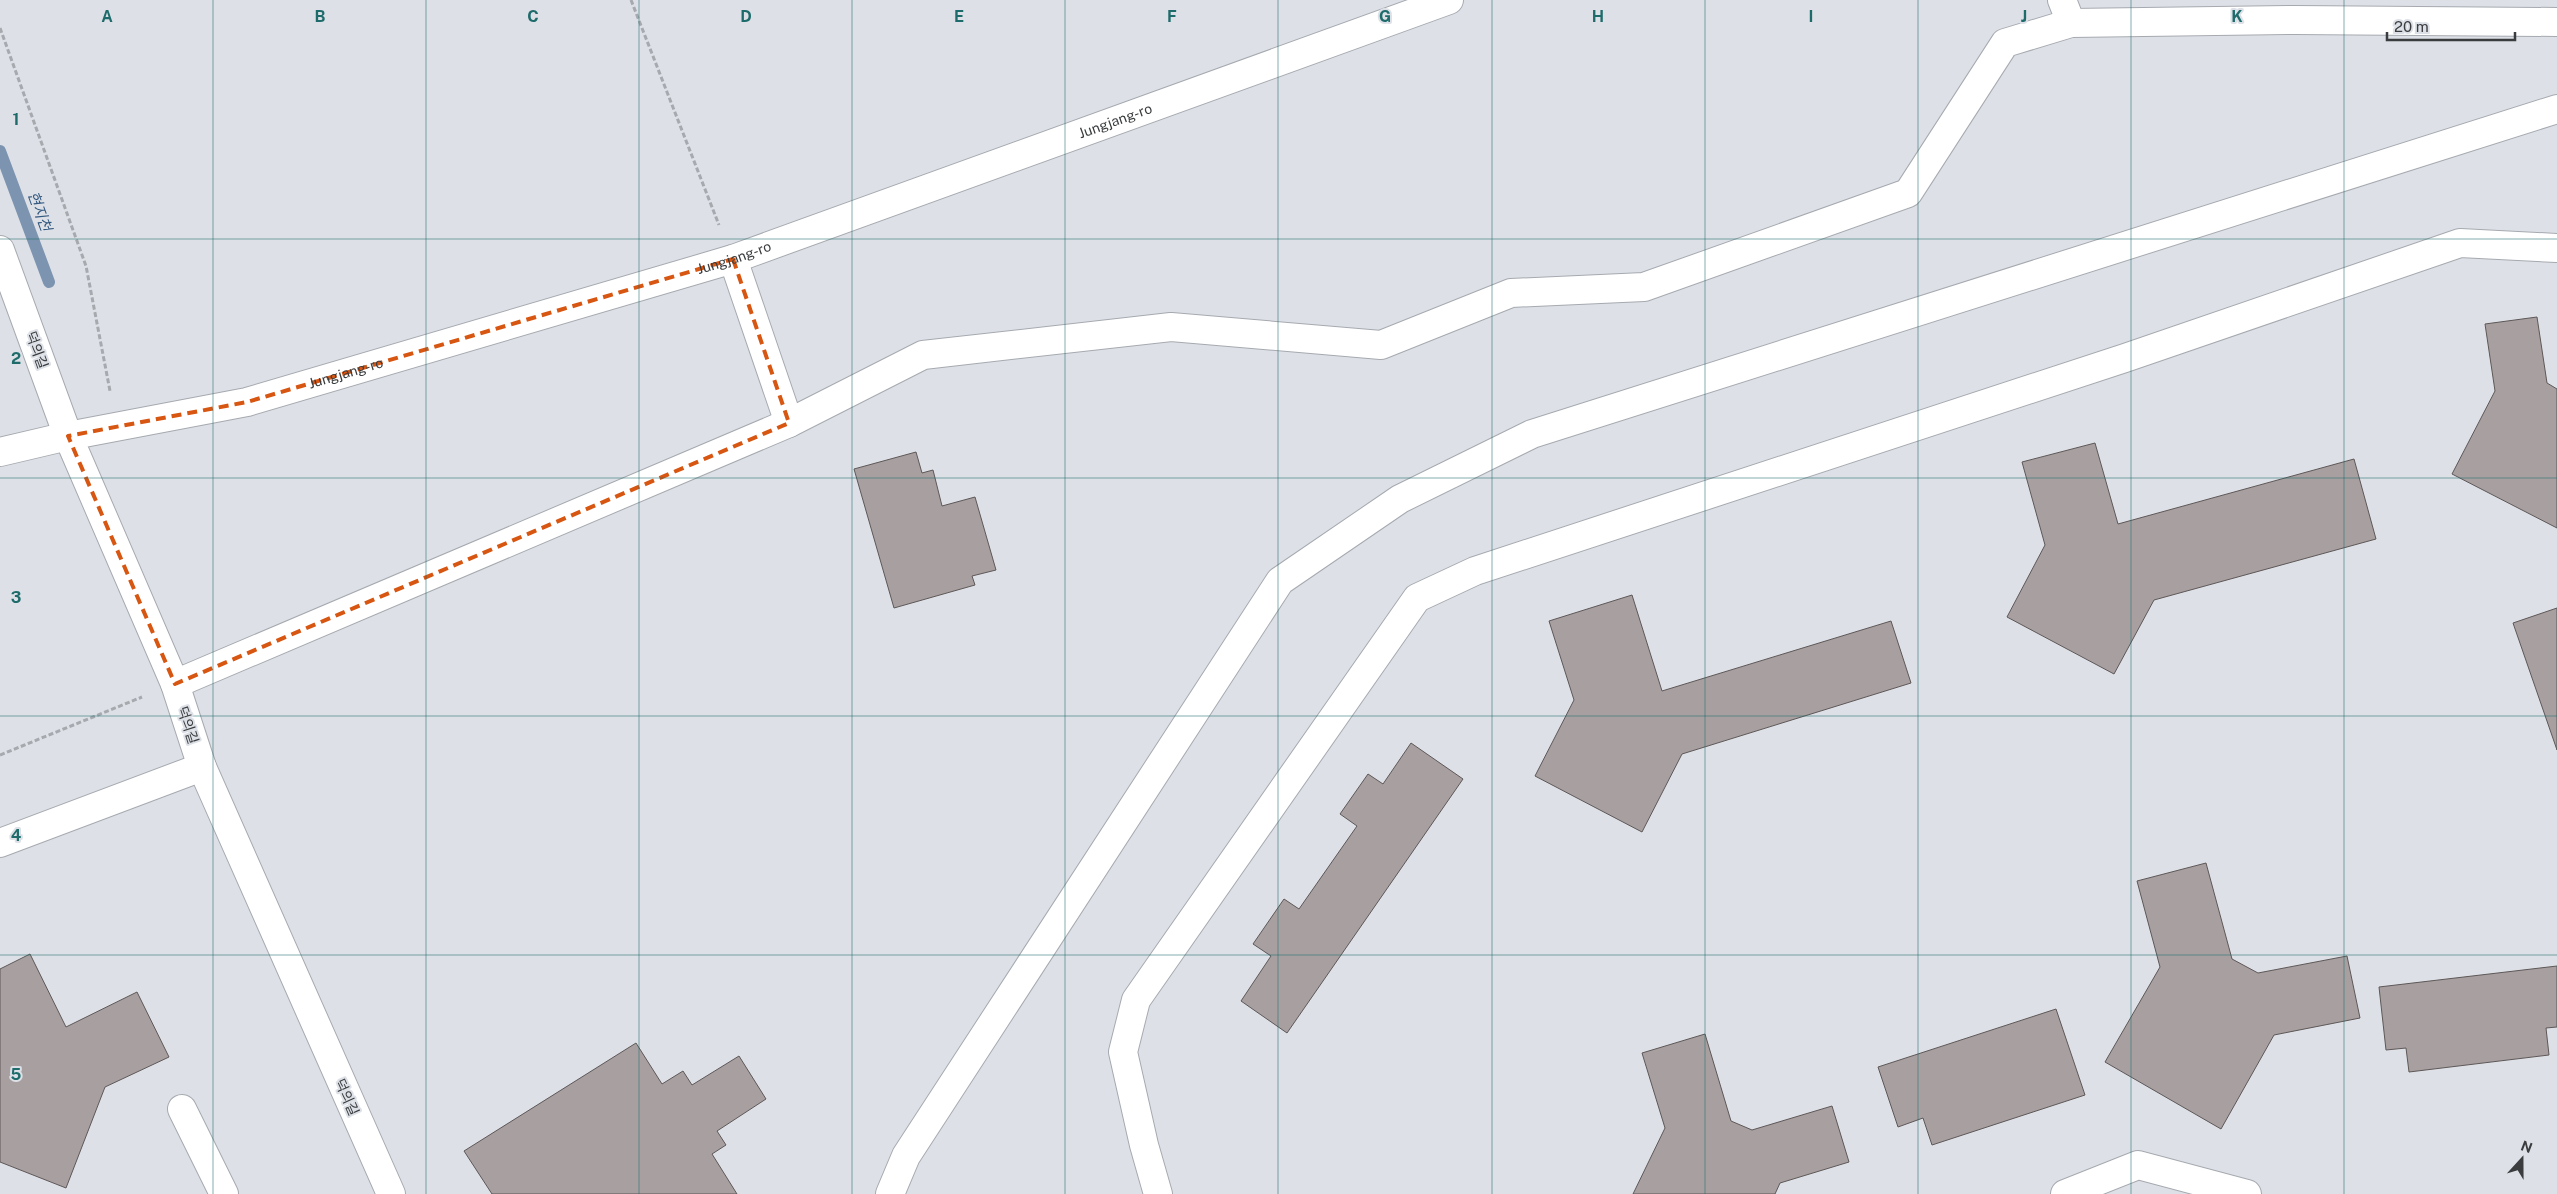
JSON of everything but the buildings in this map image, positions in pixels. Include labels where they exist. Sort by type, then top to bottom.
[{"type":"street","name":"Jungjang-ro","points":[[0,452],[116,426],[247,402],[733,259],[1449,0]]},
{"type":"street","points":[[175,684],[789,423],[924,355],[1171,327],[1381,345],[1511,293],[1644,287],[1908,193],[2005,43],[2067,12],[2295,20],[2557,22]]},
{"type":"street","points":[[890,1194],[906,1156],[1280,581],[1400,499],[1532,434],[2557,109]]},
{"type":"street","points":[[1158,1194],[1144,1146],[1123,1052],[1136,1000],[1417,598],[1475,571],[2115,361],[2460,243],[2557,248]]},
{"type":"street","name":"덕의길","points":[[0,250],[68,436],[175,684],[202,767],[391,1194]]},
{"type":"street","points":[[733,259],[789,423]]},
{"type":"street","points":[[0,843],[202,767]]},
{"type":"street","points":[[182,1109],[224,1194]]},
{"type":"street","points":[[2065,1194],[2138,1165],[2247,1194]]},
{"type":"path","points":[[631,0],[733,259]]},
{"type":"path","points":[[0,28],[86,266],[116,426]]},
{"type":"path","points":[[0,754],[175,684]]},
{"type":"highlighted area","points":[[733,259],[789,423],[175,684],[68,436],[247,402]]},
{"type":"waterway","name":"현지천","points":[[0,151],[49,282]]}]
